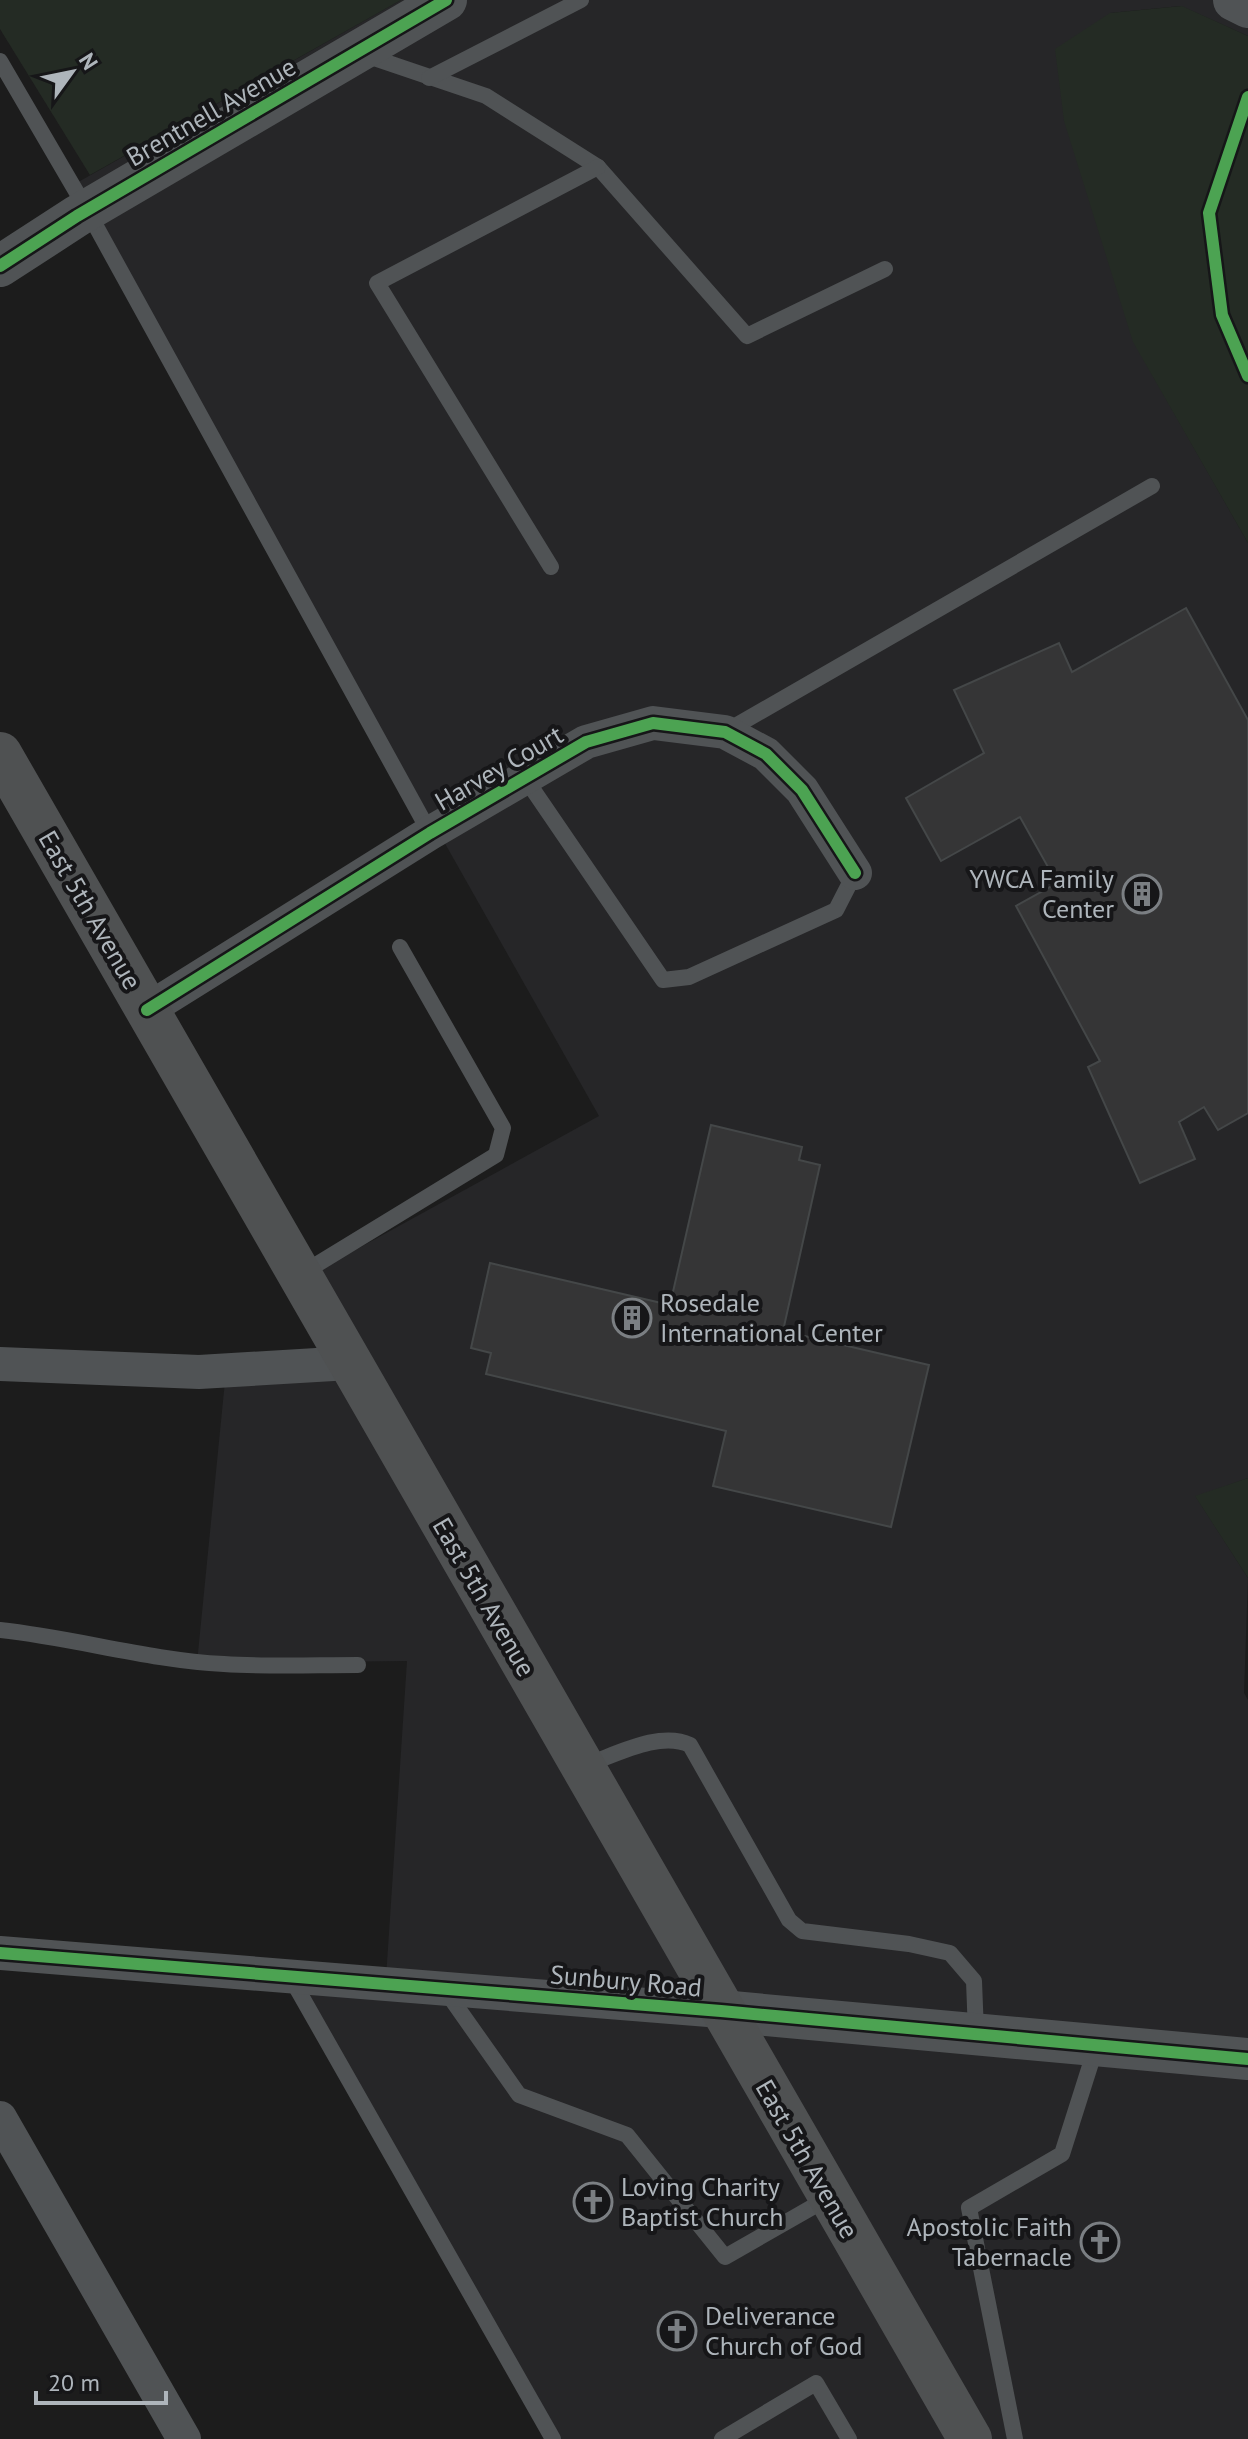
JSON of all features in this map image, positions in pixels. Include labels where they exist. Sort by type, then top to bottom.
[{"type":"main road","name":"East 5th Avenue","points":[[0,754],[970,2439]]},
{"type":"street","name":"Brentnell Avenue","points":[[0,266],[87,210],[446,0]]},
{"type":"street","points":[[1234,0],[1248,7]]},
{"type":"street","name":"Harvey Court","points":[[147,1010],[430,833],[586,742],[653,723],[725,732],[766,754],[802,790],[855,873]]},
{"type":"street","points":[[0,1364],[199,1372],[350,1363]]},
{"type":"street","name":"Sunbury Road","points":[[0,1953],[721,2011],[1248,2059]]},
{"type":"street","points":[[0,2118],[184,2439]]},
{"type":"lane","points":[[429,78],[581,0]]},
{"type":"lane","points":[[357,52],[486,96],[598,167],[747,336],[885,269]]},
{"type":"lane","points":[[0,61],[87,210],[430,833]]},
{"type":"lane","points":[[551,567],[377,283],[598,167]]},
{"type":"lane","points":[[725,732],[1152,486]]},
{"type":"lane","points":[[525,778],[663,980],[689,977],[836,910],[855,873]]},
{"type":"lane","points":[[300,1275],[496,1155],[503,1128],[400,947]]},
{"type":"lane","points":[[0,1630],[62,1637],[153,1656],[224,1664],[358,1665]]},
{"type":"lane","points":[[582,1766],[663,1740],[678,1739],[690,1745],[789,1920],[802,1931],[909,1944],[950,1953],[974,1981],[977,2035]]},
{"type":"lane","points":[[290,1976],[553,2439]]},
{"type":"lane","points":[[444,1988],[519,2095],[627,2135],[725,2257],[830,2197]]},
{"type":"lane","points":[[1015,2439],[969,2208],[1062,2154],[1096,2046]]},
{"type":"lane","points":[[722,2439],[816,2383],[849,2439]]},
{"type":"shaded area","points":[[0,0],[401,0],[90,175],[0,29]]},
{"type":"shaded area","points":[[401,0],[1248,0],[1248,36],[1181,6],[1110,13],[1144,360],[1248,543],[1248,1478],[1196,1497],[1248,1578],[1244,1693],[1248,1700],[1248,2439],[554,2439],[291,1974],[386,1978],[407,1661],[197,1663],[227,1361],[352,1349],[308,1276],[599,1116],[73,185]]},
{"type":"shaded area","points":[[1182,6],[1248,36],[1248,543],[1133,342],[1064,121],[1055,49],[1110,13]]},
{"type":"shaded area","points":[[1248,1478],[1248,1578],[1195,1496]]},
{"type":"building","name":"YWCA Family Center","points":[[1186,608],[1248,720],[1248,1113],[1218,1130],[1204,1107],[1179,1122],[1195,1159],[1140,1183],[1088,1067],[1100,1061],[1016,906],[1057,883],[1020,817],[941,861],[906,798],[984,753],[954,690],[1059,643],[1072,672]]},
{"type":"building","name":"Rosedale International Center","points":[[711,1125],[802,1147],[799,1160],[820,1165],[783,1331],[929,1365],[891,1527],[713,1486],[726,1431],[486,1374],[491,1353],[471,1348],[490,1263],[670,1305]]},
{"type":"cycle path","points":[[0,266],[77,216],[446,0]]},
{"type":"cycle path","points":[[1248,97],[1209,213],[1222,315],[1248,376]]},
{"type":"cycle path","points":[[147,1010],[430,833],[586,742],[653,723],[725,732],[766,754],[802,790],[855,873]]},
{"type":"cycle path","points":[[0,1953],[721,2011],[1248,2059]]},
{"type":"place","name":"YWCA Family Center","points":[[1142,894]]},
{"type":"place","name":"Rosedale International Center","points":[[632,1318]]},
{"type":"place","name":"Loving Charity Baptist Church","points":[[593,2202]]},
{"type":"place","name":"Apostolic Faith Tabernacle","points":[[1100,2242]]},
{"type":"place","name":"Deliverance Church of God","points":[[677,2331]]}]
